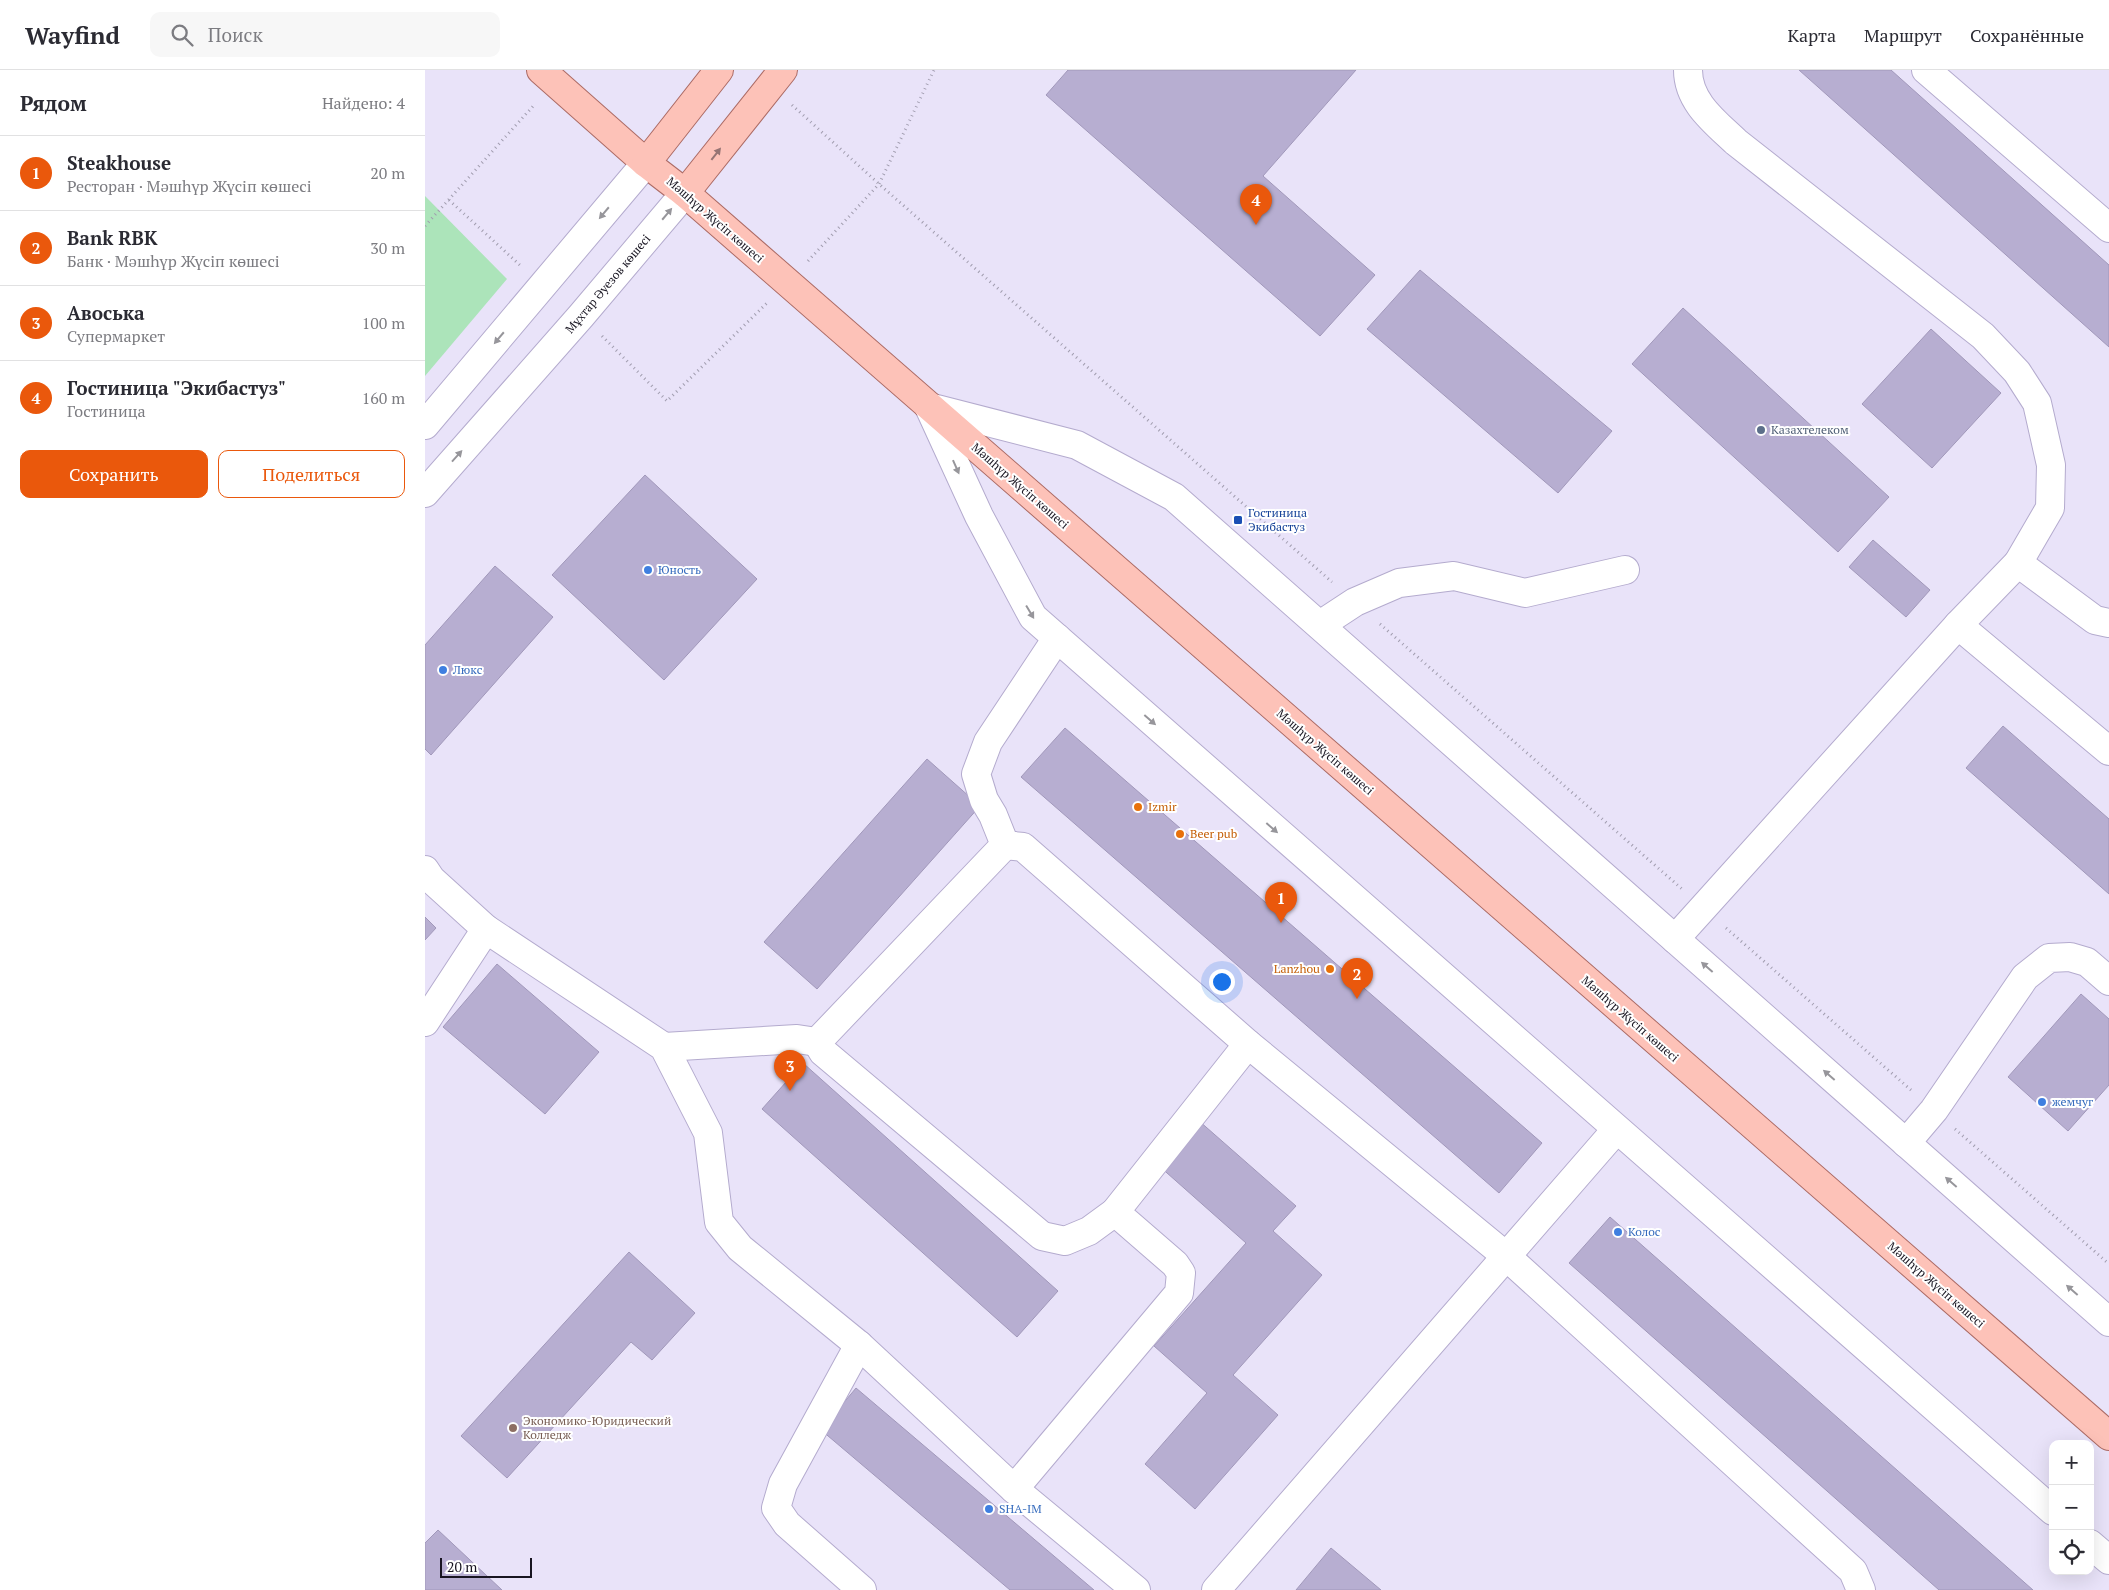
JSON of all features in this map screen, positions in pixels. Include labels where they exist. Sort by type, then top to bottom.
[{"type":"main road","points":[[647,163],[719,70]]},
{"type":"main road","name":"Мәшһүр Жүсіп көшесі","points":[[548,76],[647,163],[685,192],[2109,1436]]},
{"type":"main road","name":"Мұхтар Әуезов көшесі","points":[[685,192],[777,77]]},
{"type":"street","points":[[1675,939],[1958,625],[2018,563],[2050,508],[2051,465],[2037,403],[2017,372],[1983,336],[1736,142],[1700,106],[1688,79],[1688,70]]},
{"type":"street","points":[[1926,70],[2109,228]]},
{"type":"street","points":[[425,425],[647,163]]},
{"type":"street","name":"Мұхтар Әуезов көшесі","points":[[425,493],[581,316],[685,192]]},
{"type":"street","points":[[929,407],[1077,445],[1174,497],[2109,1322]]},
{"type":"street","points":[[929,407],[979,516],[1033,617],[1616,1130],[2049,1508]]},
{"type":"street","points":[[2018,563],[2095,620],[2109,623]]},
{"type":"street","points":[[1320,625],[1355,602],[1399,584],[1454,576],[1525,593],[1625,570]]},
{"type":"street","points":[[1958,625],[2109,751]]},
{"type":"street","points":[[1005,845],[993,815],[984,800],[976,774],[987,742],[1057,638]]},
{"type":"street","points":[[817,1042],[1005,845]]},
{"type":"street","points":[[1005,845],[1023,847],[1248,1044],[1506,1256],[1853,1571],[1863,1590]]},
{"type":"street","points":[[425,870],[431,879],[487,928],[664,1047],[709,1133],[719,1222],[739,1248],[859,1345],[1014,1489],[1136,1590]]},
{"type":"street","points":[[425,1022],[487,928]]},
{"type":"street","points":[[1906,1143],[1935,1110],[2025,977],[2049,958],[2070,957],[2087,962],[2109,981]]},
{"type":"street","points":[[664,1047],[797,1039],[817,1042]]},
{"type":"street","points":[[817,1042],[823,1052],[1042,1236],[1065,1241],[1089,1231],[1115,1212],[1248,1044]]},
{"type":"street","points":[[1216,1590],[1616,1130]]},
{"type":"street","points":[[1014,1489],[1179,1293],[1181,1273],[1175,1264],[1115,1212]]},
{"type":"street","points":[[859,1345],[783,1484],[776,1508],[787,1524],[862,1590]]},
{"type":"street","points":[[2094,1547],[2109,1560]]},
{"type":"path","points":[[667,401],[787,283],[879,184],[934,70]]},
{"type":"path","points":[[425,226],[548,76]]},
{"type":"path","points":[[777,77],[879,184],[2109,1264]]},
{"type":"green space","points":[[425,196],[507,279],[425,376]]},
{"type":"building","points":[[1068,70],[1356,70],[1263,176],[1375,275],[1320,336],[1046,95]]},
{"type":"building","points":[[1799,70],[1891,70],[2109,265],[2109,347]]},
{"type":"building","points":[[1420,270],[1612,431],[1558,493],[1367,329]]},
{"type":"building","name":"Казахтелеком","points":[[1683,308],[1889,497],[1838,552],[1632,364]]},
{"type":"building","points":[[1931,329],[2001,393],[1932,468],[1862,404]]},
{"type":"building","points":[[645,475],[757,579],[664,680],[552,575]]},
{"type":"building","points":[[1873,540],[1930,590],[1906,617],[1849,567]]},
{"type":"building","points":[[495,566],[553,617],[431,755],[425,749],[425,645]]},
{"type":"building","points":[[2003,726],[2109,819],[2109,894],[1966,768]]},
{"type":"building","points":[[1065,728],[1542,1143],[1499,1193],[1021,777]]},
{"type":"building","points":[[927,759],[980,806],[817,989],[764,942]]},
{"type":"building","points":[[425,917],[436,928],[425,940]]},
{"type":"building","points":[[497,964],[599,1052],[545,1114],[443,1027]]},
{"type":"building","points":[[2081,994],[2109,1019],[2109,1085],[2068,1131],[2008,1077]]},
{"type":"building","points":[[803,1063],[1058,1291],[1017,1337],[762,1109]]},
{"type":"building","points":[[1198,1120],[1296,1206],[1273,1231],[1322,1275],[1233,1375],[1278,1415],[1195,1509],[1145,1464],[1207,1393],[1154,1346],[1246,1243],[1158,1165]]},
{"type":"building","points":[[1610,1217],[2033,1590],[1939,1590],[1569,1263]]},
{"type":"building","points":[[629,1252],[695,1313],[652,1360],[631,1342],[507,1478],[461,1436]]},
{"type":"building","points":[[856,1388],[1094,1590],[1010,1590],[821,1430]]},
{"type":"building","points":[[438,1530],[502,1590],[425,1590],[425,1543]]},
{"type":"building","points":[[1331,1548],[1381,1590],[1296,1590]]},
{"type":"place","name":"Гостиница \"Экибастуз\"","points":[[1256,225]]},
{"type":"place","name":"Казахтелеком","points":[[1761,430]]},
{"type":"place","name":"Гостиница Экибастуз","points":[[1238,520]]},
{"type":"place","name":"Юность","points":[[648,570]]},
{"type":"place","name":"Люкс","points":[[443,670]]},
{"type":"place","name":"Izmir","points":[[1138,807]]},
{"type":"place","name":"Beer pub","points":[[1180,834]]},
{"type":"place","name":"Steakhouse","points":[[1281,923]]},
{"type":"place","name":"Lanzhou","points":[[1330,969]]},
{"type":"place","name":"Bank RBK","points":[[1357,999]]},
{"type":"place","name":"Авоська","points":[[790,1091]]},
{"type":"place","name":"жемчуг","points":[[2042,1102]]},
{"type":"place","name":"Колос","points":[[1618,1232]]},
{"type":"place","name":"Экономико-Юридический Колледж","points":[[513,1428]]},
{"type":"place","name":"SHA-IM","points":[[989,1509]]}]
